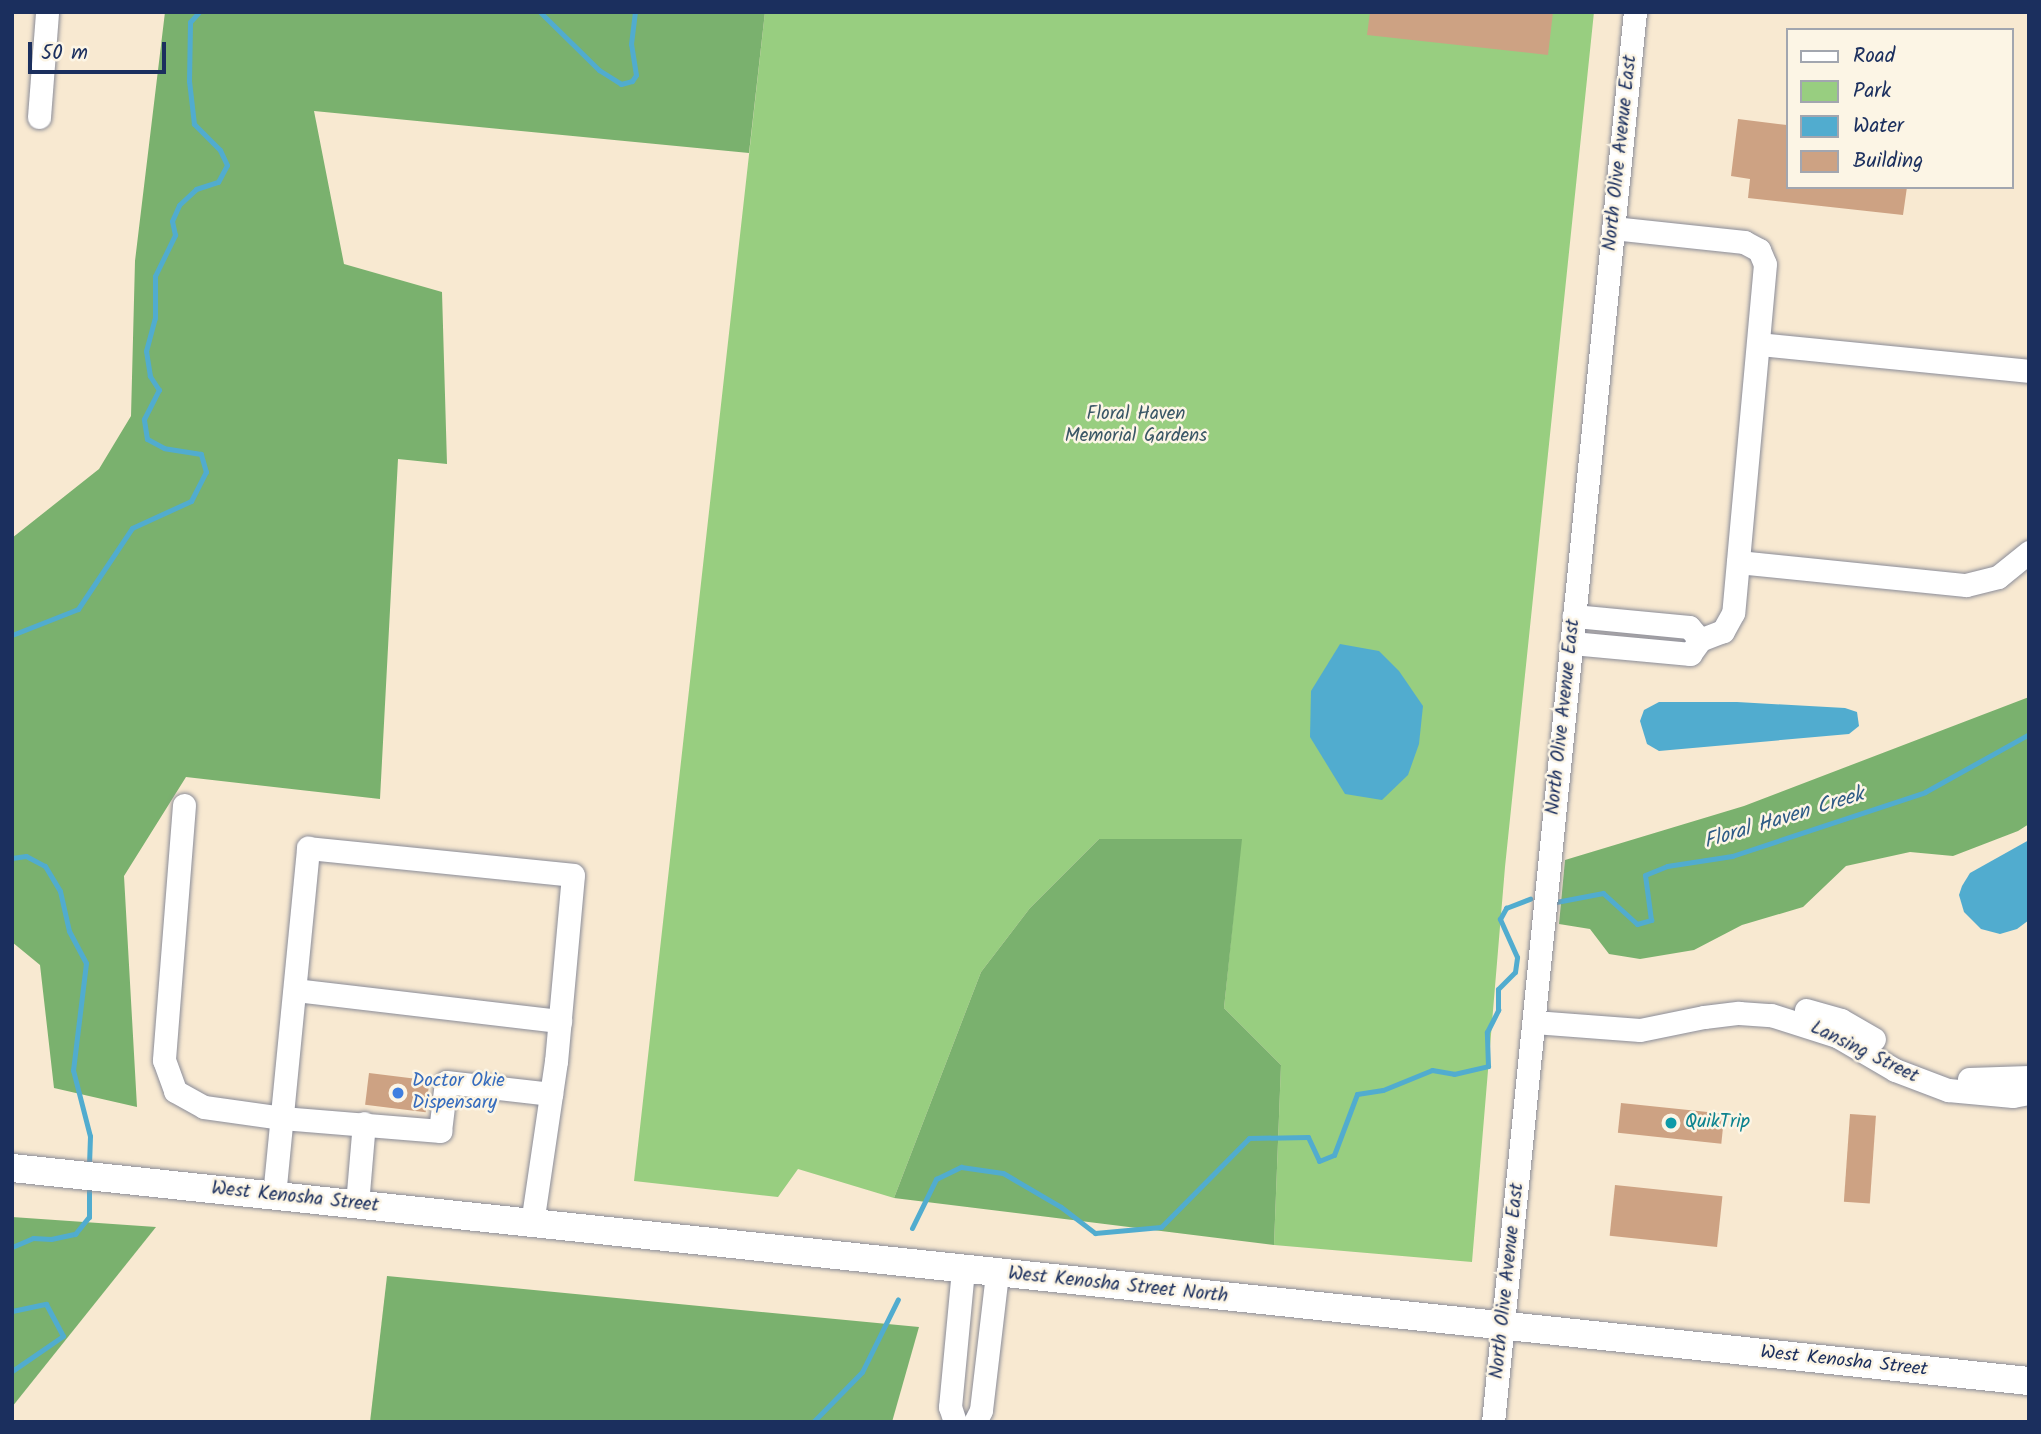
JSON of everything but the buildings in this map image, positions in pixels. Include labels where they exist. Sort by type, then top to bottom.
[{"type":"main road","name":"West Kenosha Street","points":[[22,1169],[578,1228]]},
{"type":"main road","name":"West Kenosha Street North","points":[[578,1228],[1659,1343]]},
{"type":"main road","name":"West Kenosha Street","points":[[1659,1343],[2029,1381]]},
{"type":"street","points":[[39,117],[47,12]]},
{"type":"street","name":"North Olive Avenue East","points":[[1493,1422],[1635,12]]},
{"type":"street","points":[[1572,643],[1690,654],[1700,640],[1713,637],[1729,625],[1738,562],[1766,272],[1759,250],[1744,242],[1613,228]]},
{"type":"street","points":[[1759,344],[2029,371]]},
{"type":"street","points":[[1738,562],[1966,585],[1998,577],[2029,552]]},
{"type":"street","points":[[1574,616],[1689,627],[1700,640]]},
{"type":"street","points":[[1650,650],[1652,623]]},
{"type":"street","points":[[184,806],[164,1060],[175,1091],[204,1107],[282,1118],[364,1122],[440,1131],[446,1082],[551,1094]]},
{"type":"street","points":[[274,1196],[308,848],[573,875],[560,1021],[532,1223]]},
{"type":"street","points":[[295,990],[560,1021]]},
{"type":"street","name":"Lansing Street","points":[[1534,1014],[1638,1014],[1702,1002],[1738,999],[1772,1002],[1841,1020],[1900,1056],[1952,1076],[1975,1080],[2029,1077]]},
{"type":"street","name":"Lansing Street","points":[[1534,1014],[1640,1030],[1716,1015],[1740,1013],[1771,1016],[1837,1036],[1895,1070],[1948,1090],[2013,1096],[2029,1093]]},
{"type":"street","points":[[357,1205],[364,1122]]},
{"type":"street","points":[[955,1422],[950,1407],[963,1270]]},
{"type":"street","points":[[975,1422],[981,1410],[997,1274]]},
{"type":"green space","points":[[165,12],[765,12],[749,153],[314,111],[344,264],[442,292],[447,464],[398,459],[380,799],[186,777],[124,876],[137,1107],[54,1088],[40,965],[12,942],[12,538],[99,469],[131,416],[135,261]]},
{"type":"green space","name":"Floral Haven Memorial Gardens","points":[[765,12],[1594,12],[1505,867],[1472,1262],[1274,1245],[1281,1065],[1224,1008],[1241,840],[1099,839],[1030,908],[981,972],[894,1198],[798,1169],[778,1197],[634,1181]]},
{"type":"green space","points":[[2029,697],[2029,824],[2018,831],[1953,856],[1910,852],[1846,866],[1803,907],[1742,925],[1694,950],[1640,959],[1609,954],[1590,929],[1559,924],[1565,860],[1744,806]]},
{"type":"green space","points":[[1099,839],[1242,839],[1224,1008],[1281,1065],[1274,1245],[894,1198],[981,972],[1030,908]]},
{"type":"green space","points":[[12,1217],[156,1227],[12,1407]]},
{"type":"green space","points":[[387,1276],[919,1327],[892,1422],[370,1422]]},
{"type":"water","points":[[1340,644],[1379,651],[1399,671],[1423,706],[1419,744],[1408,775],[1382,800],[1345,794],[1310,737],[1311,691]]},
{"type":"water","points":[[1659,702],[1737,702],[1845,708],[1857,712],[1859,726],[1849,734],[1659,751],[1647,744],[1640,721],[1644,710]]},
{"type":"water","points":[[2029,840],[2029,920],[2017,929],[2000,934],[1981,929],[1964,912],[1959,895],[1962,886],[1970,873]]},
{"type":"waterway","points":[[12,635],[78,609],[132,528],[191,501],[206,472],[201,454],[164,448],[147,439],[144,419],[159,390],[150,376],[146,351],[155,318],[155,276],[175,235],[172,221],[179,205],[196,189],[218,182],[227,165],[220,150],[194,124],[189,81],[190,22],[199,12]]},
{"type":"waterway","points":[[540,12],[599,70],[621,84],[632,81],[636,75],[631,44],[635,12]]},
{"type":"waterway","name":"Floral Haven Creek","points":[[1556,902],[1603,893],[1637,924],[1651,920],[1645,875],[1667,866],[1732,856],[1925,792],[2029,734]]},
{"type":"waterway","points":[[12,858],[26,856],[45,866],[60,891],[69,931],[86,963],[73,1070],[90,1136],[89,1169]]},
{"type":"waterway","name":"Floral Haven Creek","points":[[912,1228],[936,1179],[961,1167],[1003,1173],[1061,1207],[1095,1233],[1161,1227],[1249,1138],[1308,1137],[1319,1161],[1334,1155],[1357,1094],[1383,1090],[1432,1070],[1454,1074],[1488,1066],[1487,1032],[1498,1010],[1498,989],[1515,972],[1517,957],[1500,919],[1506,908],[1530,899]]},
{"type":"waterway","points":[[12,1247],[33,1238],[51,1239],[75,1234],[89,1217],[89,1186]]},
{"type":"waterway","name":"Floral Haven Creek","points":[[813,1422],[862,1372],[898,1299]]},
{"type":"waterway","points":[[12,1311],[46,1304],[63,1336],[12,1371]]},
{"type":"place","name":"Doctor Okie Dispensary","points":[[398,1093]]},
{"type":"place","name":"QuikTrip","points":[[1671,1123]]}]
